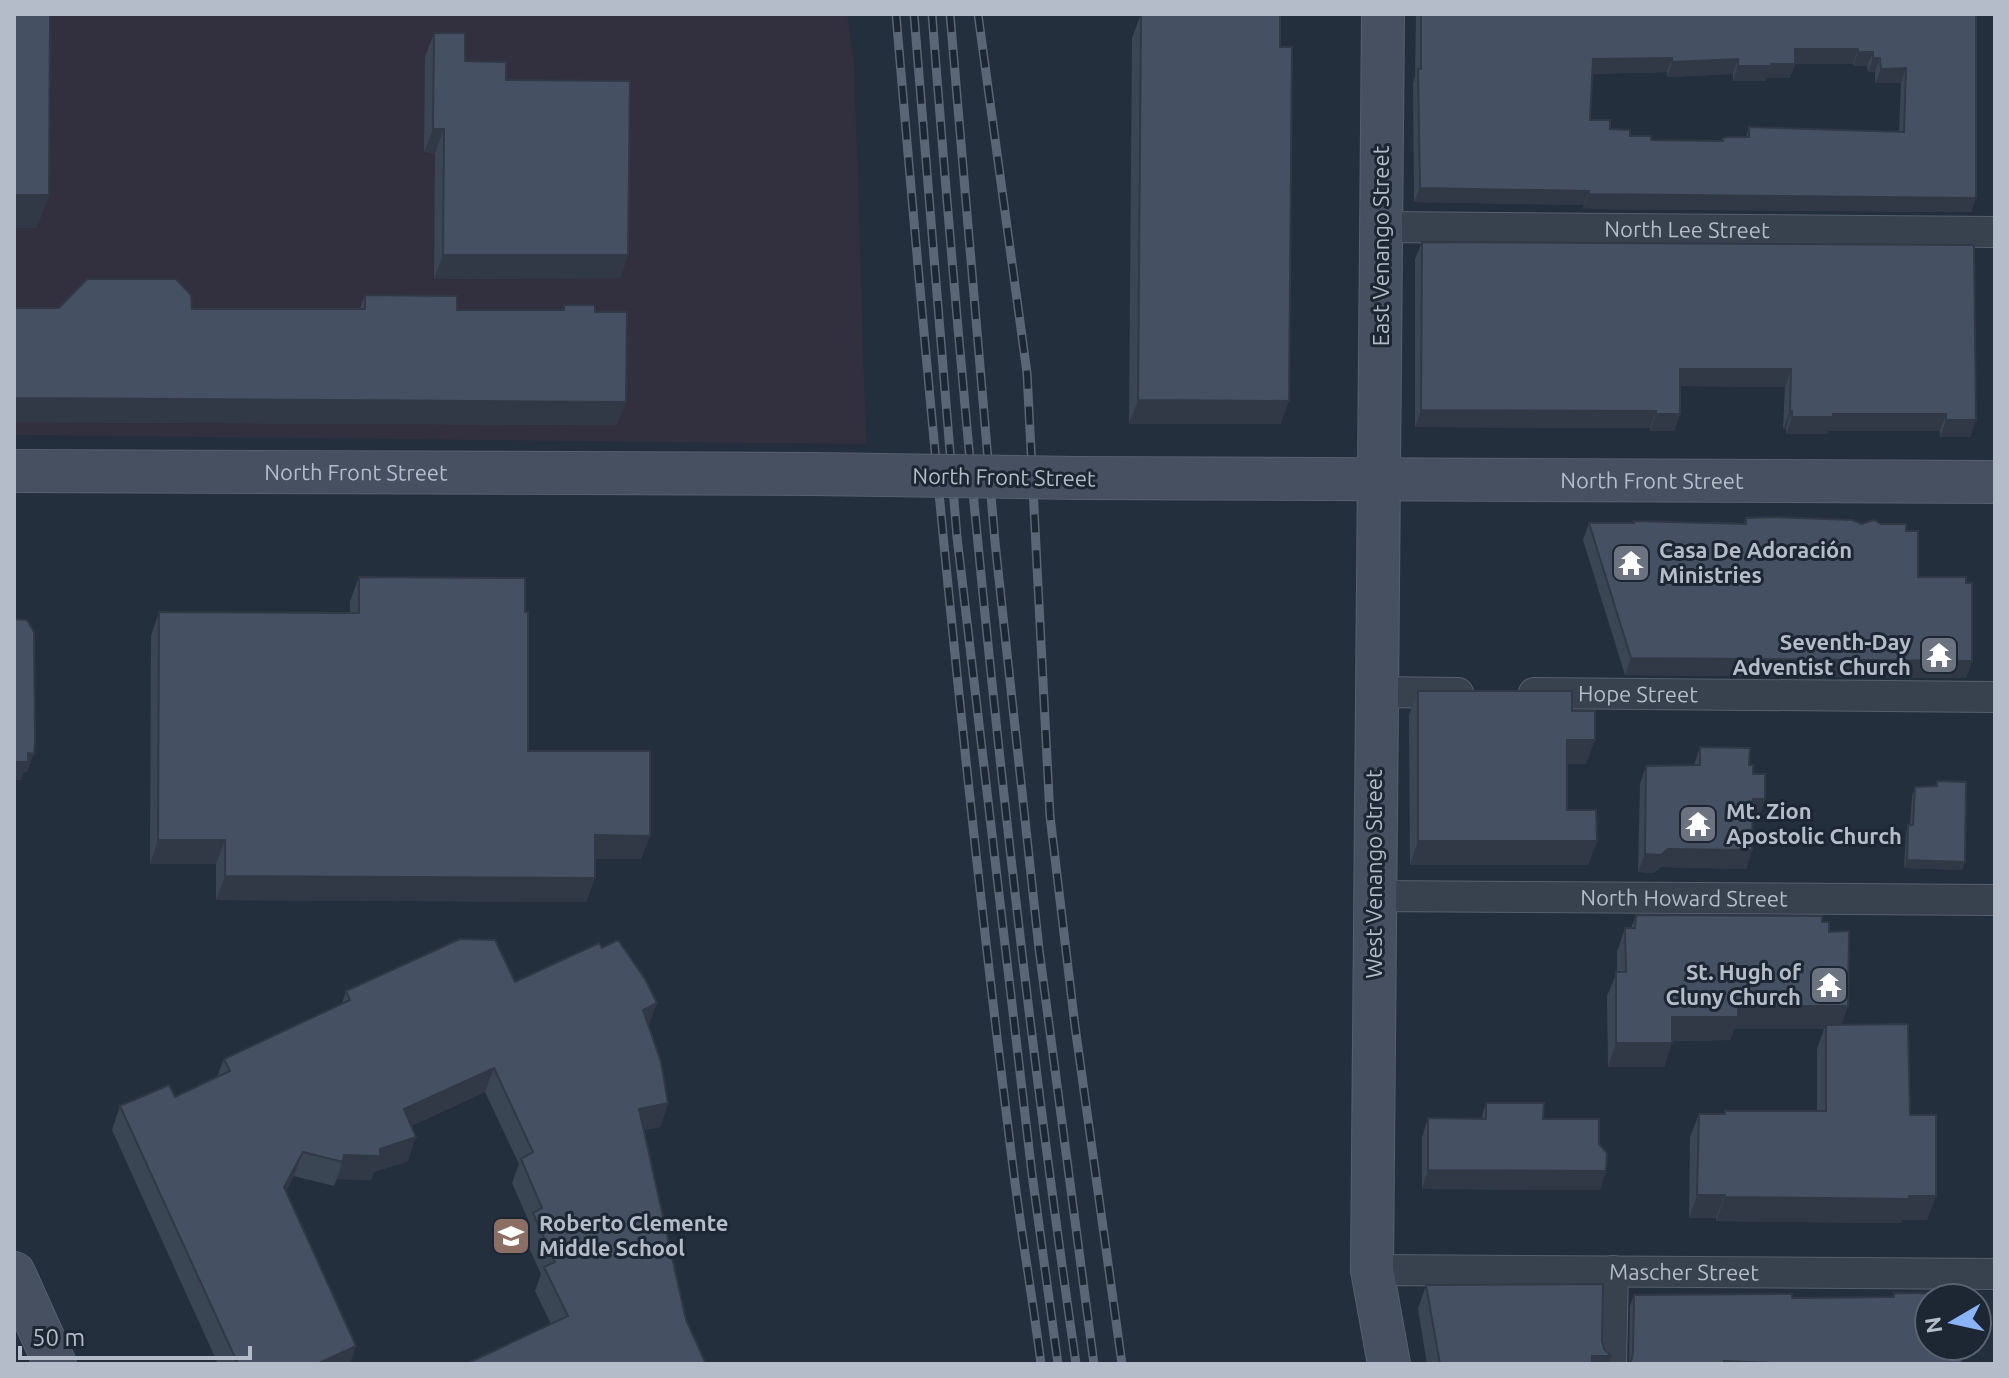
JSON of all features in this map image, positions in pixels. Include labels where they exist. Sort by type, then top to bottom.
[{"type":"street","name":"East Venango Street","points":[[1379,478],[1383,14]]},
{"type":"street","name":"North Lee Street","points":[[1381,227],[1995,232]]},
{"type":"street","name":"North Front Street","points":[[14,471],[1995,482]]},
{"type":"street","name":"West Venango Street","points":[[1379,478],[1372,1270],[1389,1364]]},
{"type":"street","name":"Hope Street","points":[[1376,692],[1995,697]]},
{"type":"street","name":"North Howard Street","points":[[1374,896],[1995,900]]},
{"type":"street","name":"Mascher Street","points":[[1372,1270],[1995,1274]]},
{"type":"street","points":[[1611,1364],[1613,1271]]},
{"type":"street","points":[[14,1273],[55,1364]]},
{"type":"shaded area","points":[[14,14],[847,14],[854,65],[866,444],[14,435]]},
{"type":"building","points":[[14,14],[50,14],[49,195],[14,195]]},
{"type":"building","points":[[1141,14],[1280,15],[1280,47],[1292,47],[1289,401],[1138,400]]},
{"type":"building","points":[[1421,14],[1976,14],[1976,198],[1589,194],[1589,191],[1420,188],[1418,69],[1421,69]],"holes":[[[1795,49],[1858,49],[1858,52],[1873,52],[1873,58],[1880,58],[1881,69],[1906,68],[1904,132],[1749,127],[1749,137],[1728,137],[1723,141],[1651,140],[1651,136],[1630,136],[1630,130],[1610,129],[1610,120],[1590,120],[1593,59],[1672,58],[1672,62],[1738,59],[1738,66],[1771,66],[1795,64]]]},
{"type":"building","points":[[434,33],[465,33],[465,61],[506,62],[506,80],[630,81],[628,255],[443,255],[444,129],[433,129]]},
{"type":"building","points":[[1422,242],[1974,245],[1976,420],[1946,420],[1946,414],[1792,417],[1791,369],[1680,369],[1680,414],[1656,414],[1656,411],[1421,410]]},
{"type":"building","points":[[87,279],[176,279],[191,295],[192,309],[365,309],[365,295],[457,296],[457,310],[564,310],[564,305],[595,305],[595,312],[627,312],[626,402],[14,398],[14,308],[59,308]]},
{"type":"building","points":[[1746,518],[1853,520],[1861,524],[1874,520],[1881,524],[1906,524],[1906,531],[1918,531],[1918,577],[1966,577],[1966,583],[1972,583],[1972,661],[1631,658],[1589,523],[1746,524]]},
{"type":"building","points":[[359,577],[525,578],[525,612],[528,612],[528,751],[650,751],[650,836],[595,835],[595,878],[225,876],[225,840],[158,840],[159,612],[359,613]]},
{"type":"building","points":[[14,619],[27,620],[34,632],[35,741],[34,754],[28,753],[28,762],[14,762]]},
{"type":"building","points":[[1418,691],[1572,691],[1572,711],[1595,711],[1595,740],[1567,740],[1567,810],[1596,810],[1597,841],[1418,841]]},
{"type":"building","points":[[1700,747],[1750,748],[1749,765],[1753,765],[1753,774],[1765,774],[1765,799],[1753,799],[1752,850],[1668,849],[1661,855],[1645,854],[1646,766],[1700,765]]},
{"type":"building","points":[[1937,781],[1966,782],[1965,862],[1907,860],[1908,825],[1913,825],[1915,787],[1937,786]]},
{"type":"building","points":[[1636,915],[1822,916],[1822,922],[1829,922],[1829,932],[1849,931],[1848,1006],[1738,1006],[1738,1017],[1672,1017],[1672,1043],[1616,1043],[1616,972],[1626,972],[1625,928],[1635,928]]},
{"type":"building","points":[[460,939],[495,940],[515,982],[599,943],[602,948],[618,940],[645,979],[657,1003],[643,1010],[661,1062],[668,1103],[639,1109],[686,1320],[706,1364],[466,1364],[568,1316],[544,1267],[555,1262],[533,1213],[542,1208],[521,1159],[533,1152],[494,1068],[404,1109],[416,1137],[380,1149],[380,1156],[344,1155],[343,1162],[303,1152],[284,1187],[356,1346],[317,1364],[238,1364],[120,1106],[169,1085],[175,1097],[230,1071],[224,1059],[350,1000],[346,991]]},
{"type":"building","points":[[1908,1024],[1910,1115],[1936,1115],[1936,1196],[1909,1196],[1910,1199],[1697,1195],[1699,1114],[1826,1111],[1826,1025]]},
{"type":"building","points":[[1486,1103],[1544,1103],[1543,1119],[1599,1119],[1599,1144],[1607,1153],[1606,1171],[1428,1170],[1428,1118],[1486,1119]]},
{"type":"building","points":[[1603,1284],[1602,1341],[1604,1349],[1611,1356],[1592,1356],[1592,1364],[1440,1364],[1426,1285]]},
{"type":"building","points":[[1894,1293],[1913,1293],[1913,1362],[1962,1364],[1724,1361],[1724,1364],[1628,1364],[1633,1353],[1634,1295],[1894,1297]]},
{"type":"railway","points":[[896,14],[964,740],[996,1030],[1041,1364]]},
{"type":"railway","points":[[914,14],[957,537],[1032,1174],[1058,1364]]},
{"type":"railway","points":[[932,14],[960,352],[1011,859],[1076,1364]]},
{"type":"railway","points":[[950,14],[995,542],[1039,949],[1094,1364]]},
{"type":"railway","points":[[978,14],[1027,373],[1050,816],[1075,1026],[1122,1364]]},
{"type":"place","name":"Casa De Adoración Ministries","points":[[1631,563]]},
{"type":"place","name":"Seventh-Day Adventist Church","points":[[1939,655]]},
{"type":"place","name":"Mt. Zion Apostolic Church","points":[[1698,824]]},
{"type":"place","name":"St. Hugh of Cluny Church","points":[[1829,985]]},
{"type":"place","name":"Roberto Clemente Middle School","points":[[511,1236]]}]
